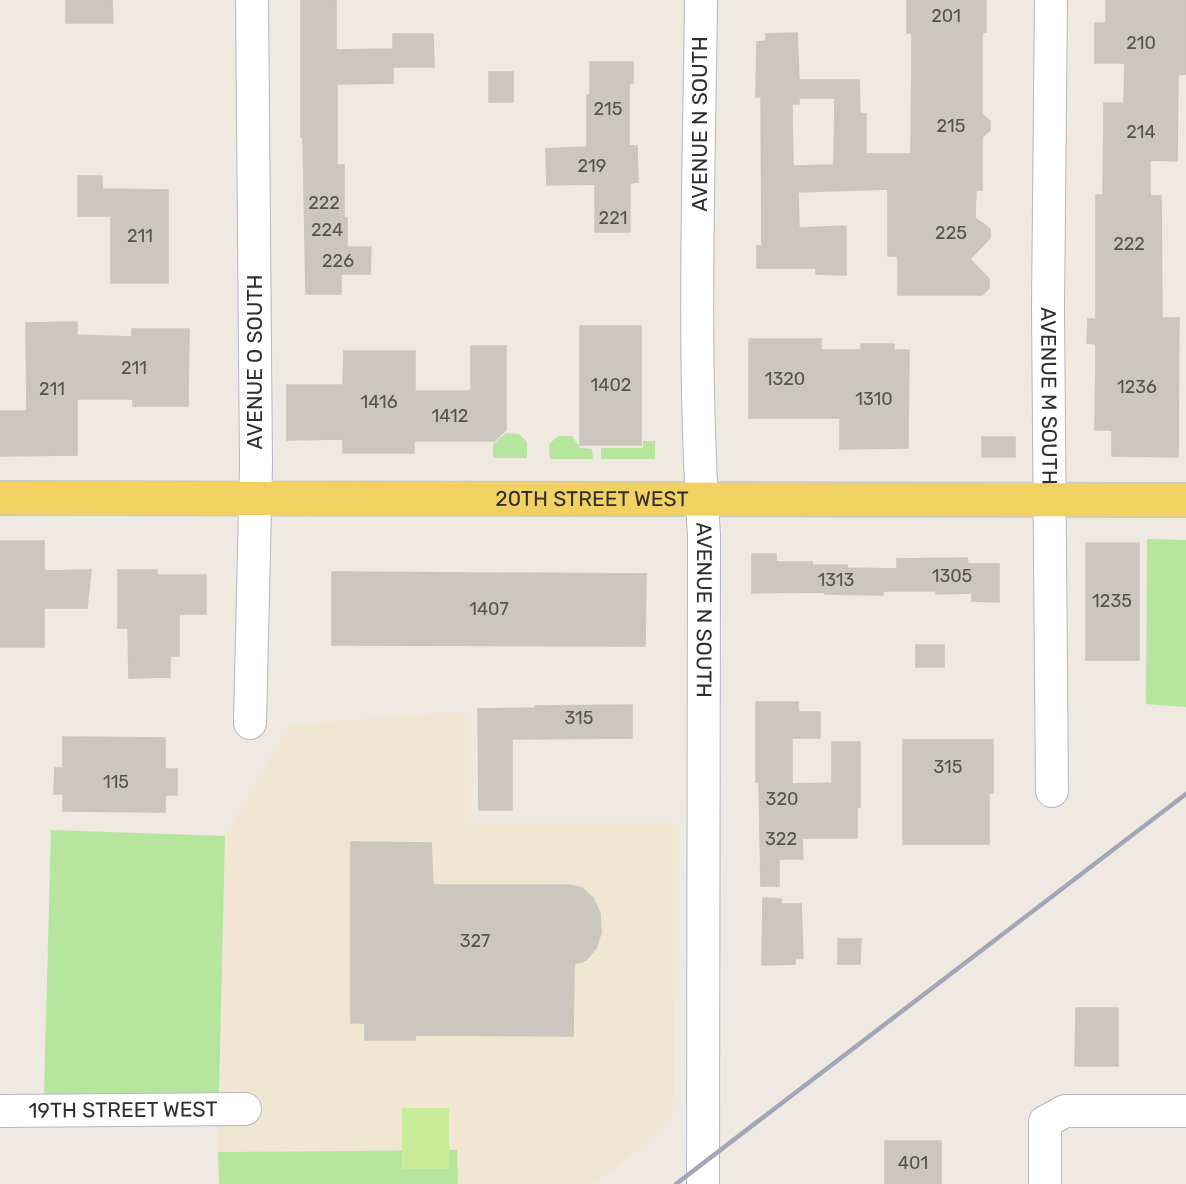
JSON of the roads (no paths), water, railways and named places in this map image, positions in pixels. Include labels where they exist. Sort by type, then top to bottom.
[{"type":"main road","name":"20TH STREET WEST","points":[[0,498],[1186,500]]},
{"type":"street","name":"AVENUE O SOUTH","points":[[250,723],[256,309],[252,0]]},
{"type":"street","name":"AVENUE N SOUTH","points":[[701,0],[698,320],[699,463],[704,535],[703,1184]]},
{"type":"street","name":"AVENUE M SOUTH","points":[[1051,0],[1049,499],[1052,791]]},
{"type":"street","name":"19TH STREET WEST","points":[[0,1111],[245,1109]]},
{"type":"street","points":[[1045,1184],[1045,1122],[1065,1111],[1186,1111]]},
{"type":"railway","points":[[676,1184],[1186,794]]}]
